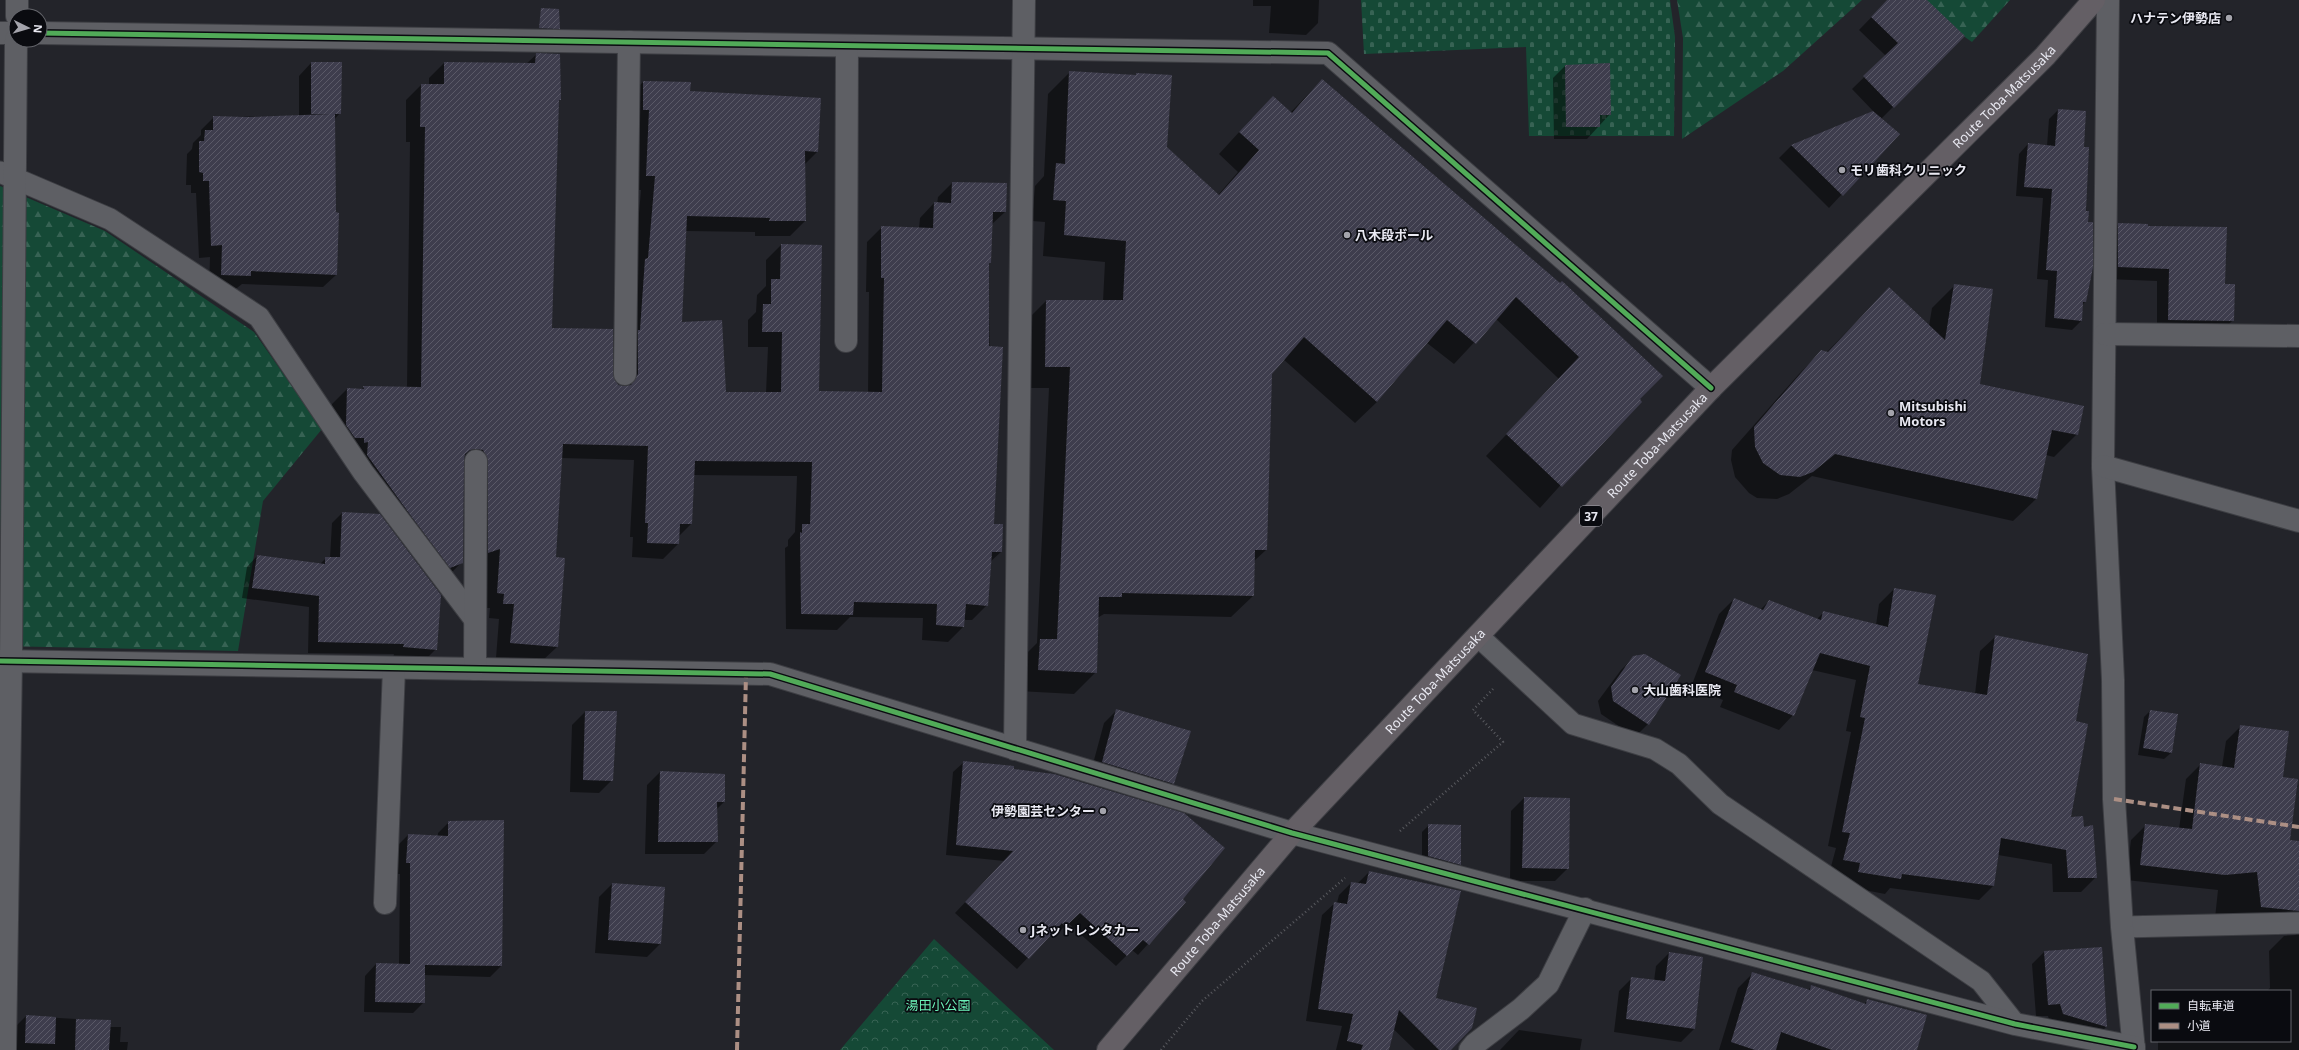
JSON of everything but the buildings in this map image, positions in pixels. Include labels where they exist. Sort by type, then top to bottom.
[{"type":"main road","name":"Route Toba-Matsusaka","points":[[1108,1050],[1292,833],[1711,388],[2045,56],[2094,0]]},
{"type":"street","points":[[1015,749],[1024,0]]},
{"type":"street","points":[[6,661],[770,674],[1292,833],[1585,909],[2015,1024],[2134,1048],[2122,927],[2114,799],[2113,680],[2103,466],[2108,0]]},
{"type":"street","points":[[48,33],[1328,53],[1711,388]]},
{"type":"street","points":[[625,374],[630,42]]},
{"type":"street","points":[[846,341],[847,46]]},
{"type":"street","points":[[5,1050],[8,175],[16,48]]},
{"type":"street","points":[[2105,334],[2299,336]]},
{"type":"street","points":[[475,669],[476,461]]},
{"type":"street","points":[[2103,466],[2299,522]]},
{"type":"street","points":[[385,903],[394,668]]},
{"type":"street","points":[[1470,1050],[1475,1044],[1522,1009],[1548,984],[1585,909]]},
{"type":"lane","points":[[8,175],[110,219],[259,318],[364,472],[475,620]]},
{"type":"lane","points":[[1478,636],[1573,724],[1655,749],[1679,764],[1720,804],[1981,981],[2015,1024]]},
{"type":"lane","points":[[2122,927],[2299,923]]},
{"type":"green space","points":[[1361,0],[1670,0],[1675,37],[1674,136],[1529,136],[1526,47],[1364,54]]},
{"type":"green space","points":[[1677,0],[1862,0],[1783,71],[1682,139],[1683,38]]},
{"type":"green space","points":[[1912,0],[2010,0],[1972,42]]},
{"type":"green space","points":[[0,186],[105,231],[254,332],[322,429],[263,501],[238,651],[0,646]]},
{"type":"green space","name":"湯田小公園","points":[[934,939],[1054,1050],[840,1050]]},
{"type":"marked path","points":[[737,1050],[746,674]]},
{"type":"marked path","points":[[2114,799],[2299,827]]},
{"type":"cycle path","points":[[48,33],[1328,53],[1711,388]]},
{"type":"cycle path","points":[[0,661],[770,674],[1292,833],[2015,1024],[2134,1047]]},
{"type":"place","name":"ハナテン伊勢店","points":[[2229,18]]},
{"type":"place","name":"モリ歯科クリニック","points":[[1842,170]]},
{"type":"place","name":"八木段ボール","points":[[1347,235]]},
{"type":"place","name":"Mitsubishi Motors","points":[[1891,413]]},
{"type":"place","name":"大山歯科医院","points":[[1635,690]]},
{"type":"place","name":"伊勢園芸センター","points":[[1103,811]]},
{"type":"place","name":"Jネットレンタカー","points":[[1023,930]]}]
